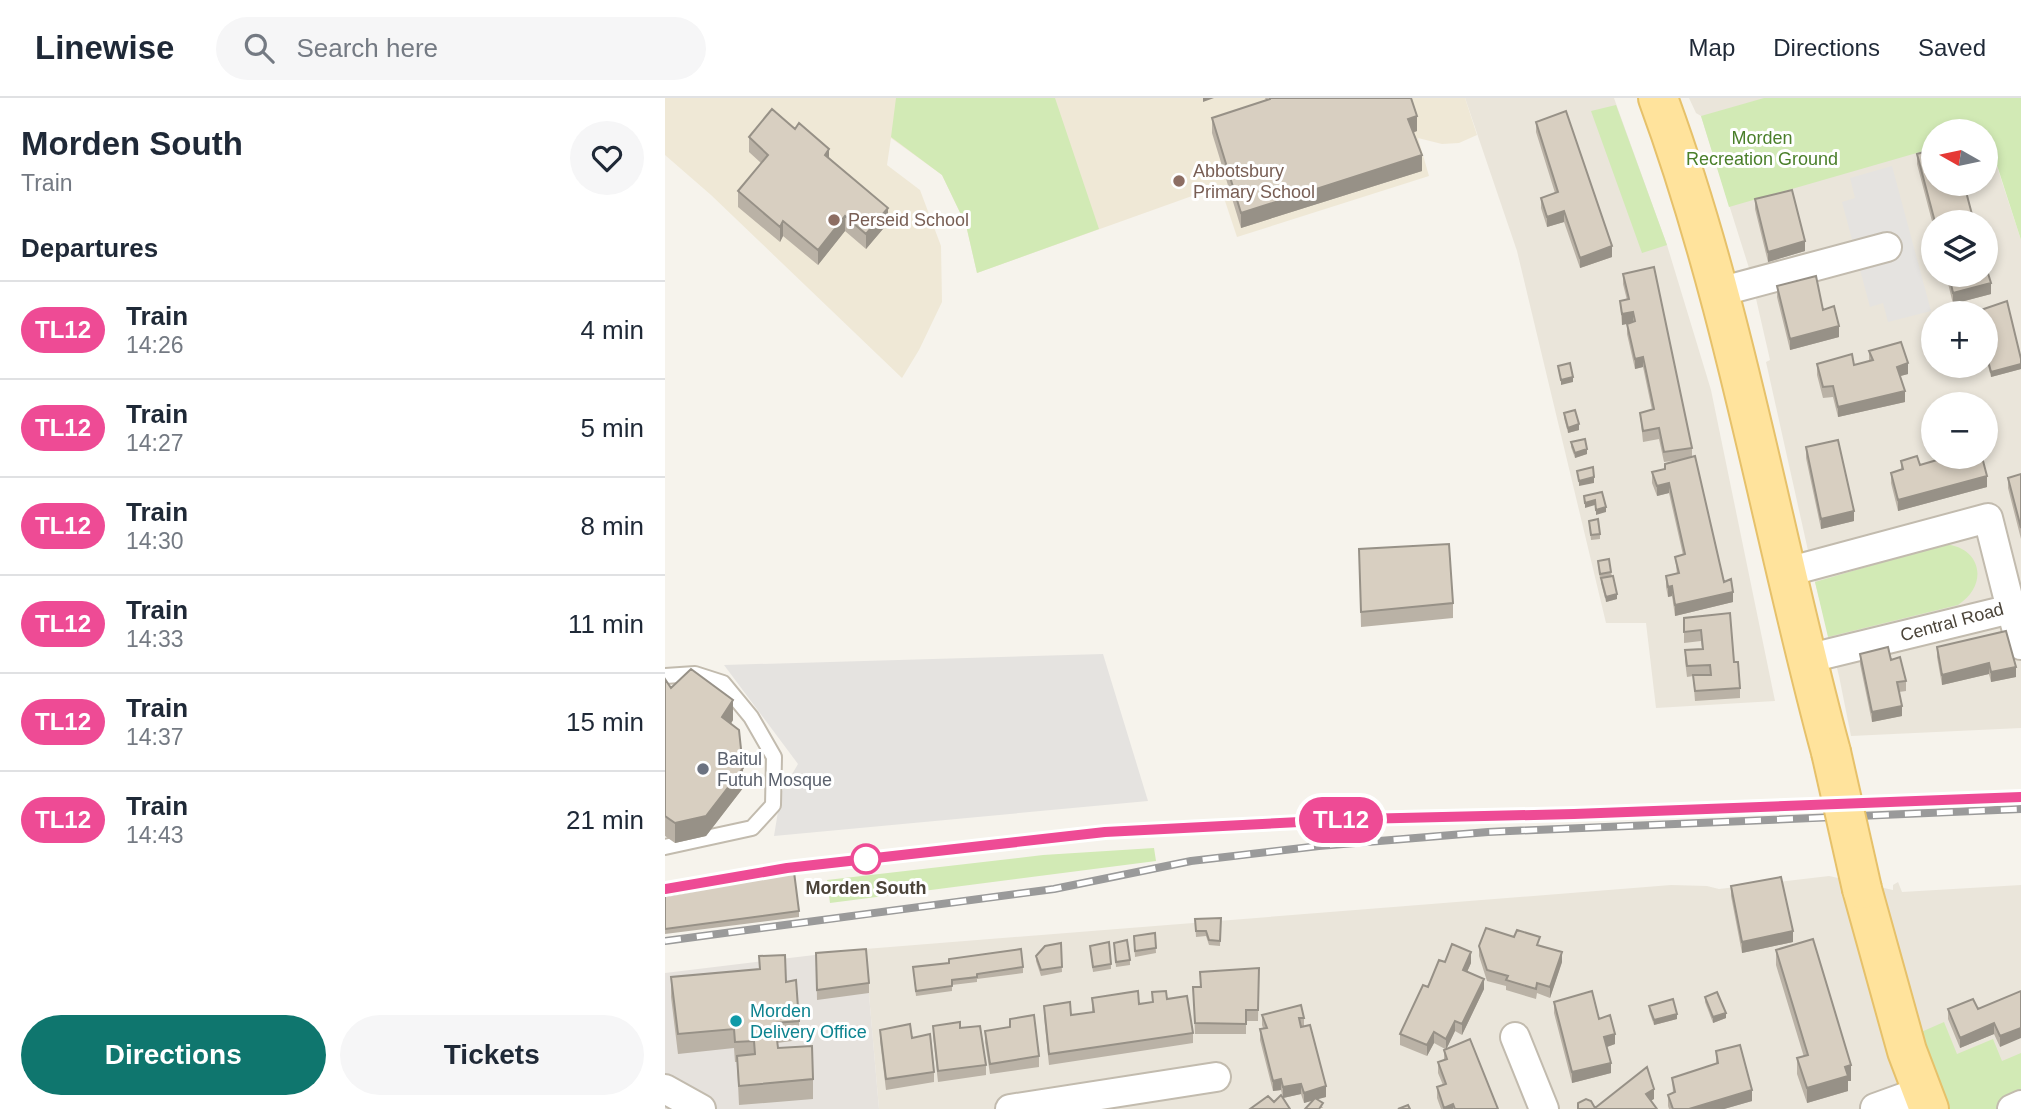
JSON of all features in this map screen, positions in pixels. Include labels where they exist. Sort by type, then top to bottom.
[{"type":"main road","points":[[1658,98],[1676,146],[1719,292],[1862,889],[1907,1051],[1925,1100]]},
{"type":"street","points":[[1719,292],[1887,247]]},
{"type":"street","name":"Central Road","points":[[1787,572],[1988,518],[2011,608],[1806,659]]},
{"type":"street","points":[[2011,608],[2021,645]]},
{"type":"street","points":[[1515,1037],[1544,1109]]},
{"type":"street","points":[[1010,1109],[1216,1077]]},
{"type":"street","points":[[665,1090],[701,1109]]},
{"type":"street","points":[[1875,1108],[1925,1100]]},
{"type":"street","points":[[2012,1109],[2021,1105]]},
{"type":"lane","points":[[665,676],[695,674],[723,683],[751,717],[774,757],[773,805],[752,828],[665,847]]},
{"type":"shaded area","points":[[665,98],[1465,98],[1477,135],[1459,143],[1442,144],[1418,138],[1429,176],[1237,237],[1220,186],[977,273],[966,225],[942,175],[891,138],[887,165],[920,190],[941,246],[942,302],[902,378],[711,195],[665,155]]},
{"type":"shaded area","points":[[1465,98],[1614,98],[1667,245],[1711,390],[1775,701],[1656,708],[1646,623],[1606,623],[1517,251]]},
{"type":"shaded area","points":[[1689,98],[1974,98],[1949,119],[1921,119],[1921,196],[1999,196],[1999,173],[2021,240],[2021,728],[1851,736],[1766,362],[1770,360],[1749,268],[1701,116],[1696,113]]},
{"type":"shaded area","points":[[1892,166],[1921,274],[1921,287],[1925,287],[1928,301],[1921,301],[1921,314],[1888,322],[1883,303],[1870,307],[1842,202],[1855,198],[1850,178]]},
{"type":"shaded area","points":[[1103,654],[1148,801],[774,836],[781,793],[798,764],[724,665]]},
{"type":"shaded area","points":[[1829,876],[1893,890],[1893,885],[1898,882],[1902,892],[2021,885],[2021,1109],[879,1109],[865,949],[1671,885],[1719,889]]},
{"type":"shaded area","points":[[865,949],[879,1109],[665,1109],[665,973]]},
{"type":"green space","points":[[896,98],[1055,98],[1099,229],[977,273],[966,225],[942,175],[891,137]]},
{"type":"green space","name":"Morden Recreation Ground","points":[[1764,98],[2021,98],[2021,240],[1999,171],[1999,119],[1921,119],[1921,152],[1729,207],[1701,116]]},
{"type":"green space","points":[[1616,105],[1667,245],[1642,253],[1591,111]]},
{"type":"green space","points":[[1944,544],[1967,552],[1973,559],[1977,578],[1968,597],[1958,605],[1828,637],[1815,582]]},
{"type":"green space","points":[[1154,848],[1156,861],[830,903],[827,880],[1043,855]]},
{"type":"green space","points":[[1944,1022],[1957,1054],[1993,1039],[2002,1061],[2021,1053],[2021,1109],[1941,1109],[1912,1036]]},
{"type":"building","points":[[1270,98],[1411,98],[1417,116],[1408,119],[1422,155],[1241,213],[1212,118]]},
{"type":"building","points":[[772,109],[795,129],[799,123],[829,149],[825,155],[888,208],[866,234],[845,216],[818,250],[783,221],[780,227],[738,191],[768,155],[749,137]]},
{"type":"building","points":[[1566,111],[1612,246],[1580,258],[1564,211],[1547,217],[1541,198],[1558,192],[1536,122]]},
{"type":"building","points":[[1921,153],[1921,169],[1917,154]]},
{"type":"building","points":[[1792,190],[1805,241],[1768,252],[1755,199]]},
{"type":"building","points":[[1928,196],[1967,196],[1971,210],[1932,210]]},
{"type":"building","points":[[1654,267],[1692,448],[1664,452],[1659,428],[1643,431],[1640,413],[1654,409],[1643,357],[1635,359],[1627,324],[1635,321],[1633,312],[1622,314],[1620,301],[1629,299],[1623,274]]},
{"type":"building","points":[[1816,276],[1823,310],[1834,306],[1839,326],[1790,339],[1777,286]]},
{"type":"building","points":[[1952,287],[1976,287],[1953,293]]},
{"type":"building","points":[[2007,301],[2021,364],[1998,370],[1998,304]]},
{"type":"building","points":[[1901,342],[1908,363],[1897,367],[1905,391],[1838,407],[1833,386],[1823,387],[1817,364],[1852,354],[1854,365],[1873,360],[1869,351]]},
{"type":"building","points":[[1570,363],[1573,377],[1561,380],[1558,366]]},
{"type":"building","points":[[1575,410],[1579,424],[1568,428],[1564,413]]},
{"type":"building","points":[[1585,439],[1587,449],[1575,453],[1571,442]]},
{"type":"building","points":[[1838,440],[1854,511],[1821,519],[1806,447]]},
{"type":"building","points":[[1695,456],[1724,582],[1731,579],[1733,592],[1675,605],[1672,586],[1668,587],[1666,576],[1679,573],[1675,557],[1685,554],[1669,483],[1657,486],[1652,472],[1665,469],[1665,464]]},
{"type":"building","points":[[1917,456],[1921,469],[1985,469],[1987,476],[1898,500],[1891,473],[1903,469],[1901,461]]},
{"type":"building","points":[[1593,467],[1594,477],[1579,481],[1577,471]]},
{"type":"building","points":[[2021,474],[2021,528],[2008,478]]},
{"type":"building","points":[[1602,492],[1606,507],[1596,510],[1595,500],[1585,503],[1584,496]]},
{"type":"building","points":[[1598,519],[1600,534],[1591,535],[1589,521]]},
{"type":"building","points":[[1449,544],[1453,603],[1361,612],[1359,549]]},
{"type":"building","points":[[1609,559],[1611,572],[1600,574],[1598,561]]},
{"type":"building","points":[[1613,576],[1617,594],[1606,597],[1601,578]]},
{"type":"building","points":[[1730,613],[1734,662],[1738,662],[1740,688],[1695,691],[1693,675],[1711,675],[1710,665],[1687,666],[1685,650],[1703,649],[1701,630],[1684,632],[1684,618]]},
{"type":"building","points":[[2006,631],[2016,667],[1991,672],[1989,663],[1942,675],[1937,647]]},
{"type":"building","points":[[1888,647],[1891,660],[1900,657],[1906,681],[1897,682],[1902,706],[1872,712],[1860,654]]},
{"type":"building","name":"Baitul Futuh Mosque","points":[[691,669],[733,700],[722,717],[739,730],[743,768],[706,816],[675,823],[665,816],[665,679],[671,688]]},
{"type":"building","points":[[794,872],[799,911],[665,929],[665,896]]},
{"type":"building","points":[[1781,877],[1793,931],[1742,942],[1731,886]]},
{"type":"building","points":[[1221,918],[1220,941],[1209,940],[1206,931],[1196,931],[1195,919]]},
{"type":"building","points":[[1486,928],[1514,937],[1517,930],[1540,937],[1537,945],[1562,952],[1550,987],[1537,983],[1536,989],[1506,980],[1508,976],[1487,970],[1479,946]]},
{"type":"building","points":[[1155,933],[1156,948],[1135,951],[1134,936]]},
{"type":"building","points":[[1813,939],[1851,1065],[1845,1067],[1848,1076],[1807,1088],[1797,1058],[1808,1055],[1776,950]]},
{"type":"building","points":[[1127,940],[1130,960],[1116,962],[1114,943]]},
{"type":"building","points":[[1109,942],[1111,964],[1093,967],[1090,946]]},
{"type":"building","points":[[1061,943],[1062,967],[1041,970],[1036,956],[1045,946]]},
{"type":"building","points":[[1452,944],[1471,952],[1463,970],[1484,979],[1462,1024],[1455,1021],[1446,1039],[1434,1032],[1427,1045],[1400,1034],[1423,985],[1428,987],[1439,960],[1445,962]]},
{"type":"building","points":[[866,949],[869,983],[817,990],[816,953]]},
{"type":"building","points":[[1021,949],[1023,967],[977,974],[977,977],[952,980],[952,986],[916,991],[913,967]]},
{"type":"building","name":"Morden Delivery Office","points":[[785,955],[786,982],[796,980],[799,1021],[775,1023],[778,1048],[812,1046],[813,1079],[739,1086],[737,1056],[755,1054],[754,1041],[735,1042],[734,1029],[678,1034],[671,977],[760,969],[759,956]]},
{"type":"building","points":[[1259,968],[1258,1010],[1246,1010],[1246,1024],[1195,1023],[1193,987],[1201,987],[1200,972]]},
{"type":"building","points":[[1138,991],[1139,1004],[1153,1002],[1152,992],[1166,991],[1167,999],[1187,996],[1193,1033],[1049,1054],[1044,1006],[1070,1002],[1071,1015],[1094,1012],[1092,998]]},
{"type":"building","points":[[1592,991],[1599,1019],[1610,1015],[1615,1034],[1604,1037],[1611,1063],[1572,1072],[1554,1002]]},
{"type":"building","points":[[2021,991],[2021,1028],[2000,1036],[1994,1023],[1960,1038],[1948,1009],[1973,999],[1978,1009]]},
{"type":"building","points":[[1717,992],[1726,1013],[1713,1017],[1705,997]]},
{"type":"building","points":[[1673,999],[1677,1014],[1654,1020],[1649,1006]]},
{"type":"building","points":[[1301,1005],[1304,1018],[1299,1018],[1301,1027],[1310,1025],[1326,1086],[1304,1093],[1301,1084],[1283,1087],[1281,1079],[1273,1081],[1260,1029],[1267,1028],[1262,1015]]},
{"type":"building","points":[[1034,1015],[1039,1056],[990,1064],[985,1031],[1010,1027],[1010,1019]]},
{"type":"building","points":[[960,1022],[960,1028],[980,1026],[986,1065],[938,1071],[933,1026]]},
{"type":"building","points":[[910,1024],[912,1038],[930,1034],[934,1072],[886,1079],[880,1030]]},
{"type":"building","points":[[1470,1039],[1498,1109],[1455,1109],[1453,1104],[1444,1108],[1437,1087],[1446,1084],[1438,1062],[1447,1059],[1444,1050]]},
{"type":"building","points":[[1740,1045],[1752,1090],[1689,1109],[1673,1109],[1668,1095],[1675,1092],[1672,1078],[1718,1063],[1716,1051]]},
{"type":"building","points":[[1647,1067],[1654,1089],[1646,1094],[1657,1109],[1578,1109],[1578,1103],[1586,1099],[1591,1101],[1595,1108]]},
{"type":"building","points":[[1281,1095],[1290,1109],[1250,1109],[1268,1096],[1274,1102]]},
{"type":"building","points":[[1315,1098],[1323,1103],[1319,1109],[1305,1109]]},
{"type":"railway","points":[[665,889],[787,868],[1105,832],[1359,819],[1574,814],[2021,797]]},
{"type":"railway","points":[[665,941],[1054,889],[1191,861],[1319,846],[1488,832],[2021,809]]},
{"type":"train","name":"TL12","points":[[665,889],[787,868],[1105,832],[1359,819],[1488,817],[2021,797]]},
{"type":"place","name":"Abbotsbury Primary School","points":[[1179,181]]},
{"type":"place","name":"Perseid School","points":[[834,220]]},
{"type":"place","name":"Baitul Futuh Mosque","points":[[703,769]]},
{"type":"place","name":"Morden South","points":[[866,859]]},
{"type":"place","name":"Morden Delivery Office","points":[[736,1021]]}]
